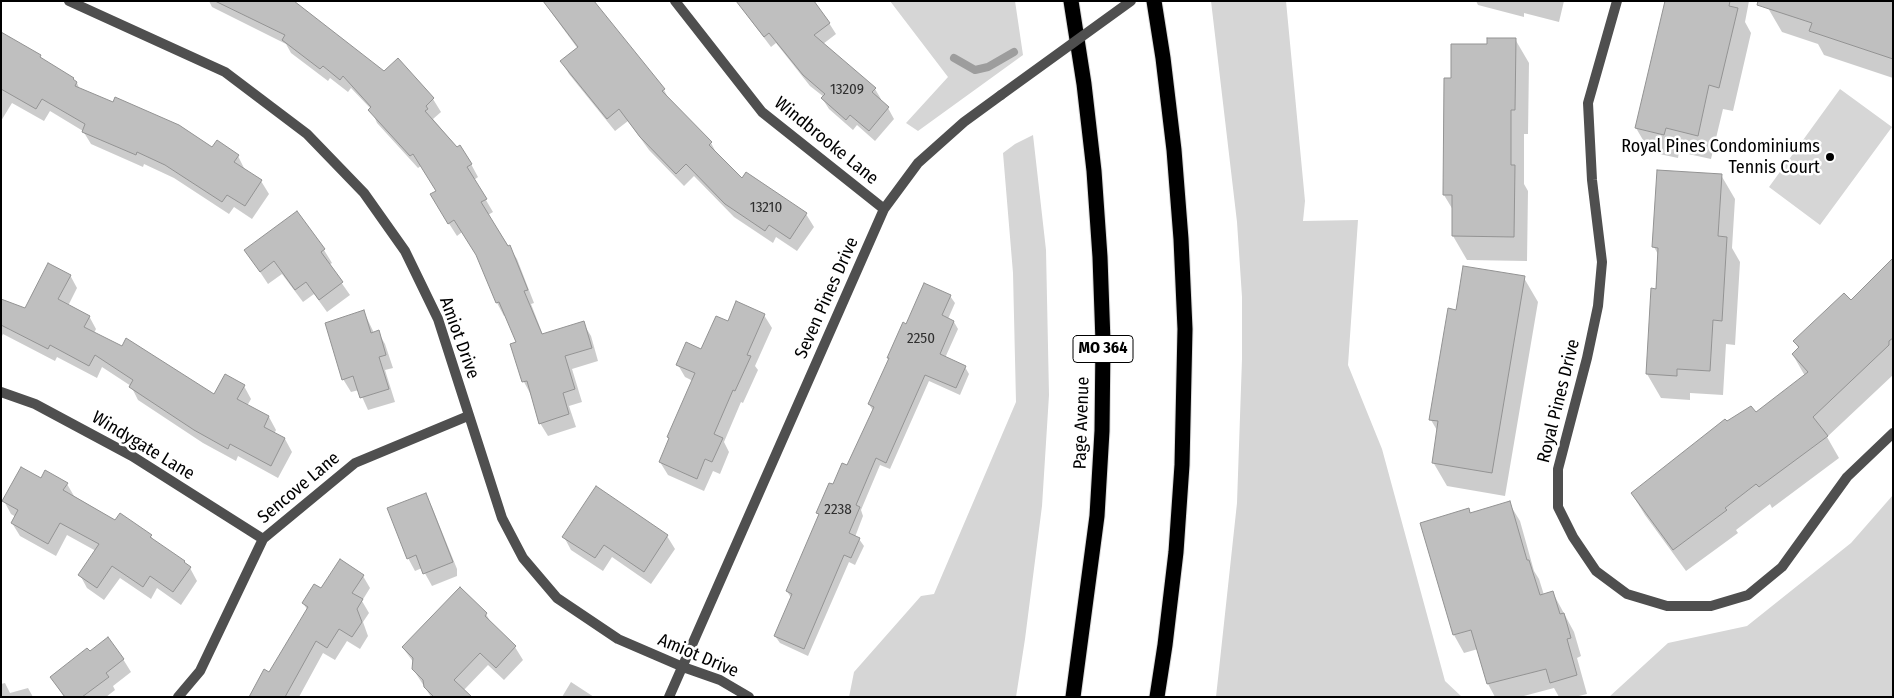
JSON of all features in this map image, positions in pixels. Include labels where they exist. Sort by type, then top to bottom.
[{"type":"highway","name":"Page Avenue","points":[[1071,1],[1084,84],[1094,171],[1103,342],[1102,431],[1097,516],[1073,697]]},
{"type":"highway","points":[[1154,1],[1174,150],[1182,239],[1185,329],[1182,465],[1176,552],[1165,645],[1156,697]]},
{"type":"street","name":"Amiot Drive","points":[[69,1],[225,72],[307,134],[364,193],[404,251],[438,318],[502,518],[523,558],[557,598],[618,639],[683,667],[720,680],[749,697]]},
{"type":"street","name":"Windbrooke Lane","points":[[675,1],[762,112],[884,209]]},
{"type":"street","name":"Seven Pines Drive","points":[[669,697],[884,209],[918,163],[964,122],[1131,1]]},
{"type":"street","name":"Royal Pines Drive","points":[[1617,1],[1588,103],[1592,180],[1602,262],[1598,306],[1588,358],[1558,469],[1558,507],[1573,537],[1596,571],[1626,594],[1667,606],[1711,606],[1748,595],[1782,567],[1847,477],[1893,433]]},
{"type":"street","name":"Windygate Lane","points":[[1,392],[35,404],[132,456],[262,539]]},
{"type":"street","name":"Sencove Lane","points":[[178,697],[200,672],[262,539],[354,463],[468,416]]},
{"type":"shaded area","points":[[890,1],[1015,1],[1023,55],[918,131],[906,123],[948,77]]},
{"type":"shaded area","points":[[1211,1],[1286,1],[1305,201],[1303,221],[1358,220],[1348,365],[1382,449],[1445,681],[1462,697],[1216,697],[1237,503],[1242,359],[1242,297],[1237,222]]},
{"type":"shaded area","name":"Royal Pines Condominiums Tennis Court","points":[[1840,89],[1892,127],[1820,225],[1769,187]]},
{"type":"shaded area","points":[[1033,135],[1046,250],[1049,395],[1042,506],[1016,697],[849,697],[854,672],[921,596],[934,594],[1016,402],[1013,273],[1003,153],[1015,144]]},
{"type":"shaded area","points":[[1893,495],[1893,697],[1609,697],[1668,643],[1747,626],[1851,543]]},
{"type":"building","points":[[215,1],[294,1],[384,71],[398,58],[434,98],[426,106],[428,109],[425,111],[457,147],[460,145],[472,164],[467,167],[487,199],[481,202],[508,246],[510,245],[528,290],[524,291],[542,334],[584,321],[592,348],[565,356],[575,389],[563,393],[569,414],[539,424],[527,381],[522,382],[510,344],[516,342],[499,302],[496,303],[476,255],[454,220],[448,224],[430,194],[436,191],[413,154],[410,156],[368,110],[371,107],[343,76],[340,80],[323,66],[320,69],[282,40],[285,35]]},
{"type":"building","points":[[543,1],[594,1],[665,89],[662,91],[712,142],[709,145],[742,178],[746,172],[807,213],[790,239],[769,225],[765,231],[725,204],[686,164],[676,174],[640,137],[619,109],[607,119],[560,61],[578,47]]},
{"type":"building","points":[[736,1],[814,1],[830,23],[814,35],[876,88],[872,92],[889,107],[869,131],[850,115],[846,120],[821,98],[825,94],[803,75],[769,33],[764,37]]},
{"type":"building","points":[[1665,1],[1730,1],[1729,6],[1738,8],[1719,88],[1709,85],[1698,136],[1666,128],[1664,135],[1635,128]]},
{"type":"building","points":[[1758,1],[1893,1],[1893,59],[1809,31],[1812,23],[1757,5]]},
{"type":"building","points":[[1,32],[41,55],[40,57],[74,78],[77,82],[75,86],[113,102],[115,97],[179,125],[212,147],[217,140],[239,155],[234,162],[262,180],[245,206],[227,195],[222,202],[165,165],[137,152],[136,155],[82,132],[85,124],[42,99],[36,109],[1,89]]},
{"type":"building","points":[[1487,38],[1516,38],[1515,110],[1511,110],[1511,165],[1515,165],[1514,237],[1452,236],[1452,195],[1443,195],[1444,78],[1451,78],[1451,44],[1487,44]]},
{"type":"building","points":[[1657,170],[1722,174],[1718,236],[1727,237],[1722,321],[1713,320],[1710,371],[1677,369],[1677,376],[1646,374],[1651,288],[1656,289],[1658,248],[1652,247]]},
{"type":"building","points":[[297,211],[325,249],[321,252],[343,282],[319,300],[306,282],[295,290],[274,261],[260,272],[244,250]]},
{"type":"building","points":[[1893,258],[1893,338],[1889,341],[1889,345],[1813,417],[1828,436],[1759,487],[1756,484],[1725,508],[1727,510],[1673,550],[1631,493],[1725,419],[1727,421],[1751,406],[1756,412],[1808,372],[1792,354],[1799,347],[1793,341],[1844,293],[1851,300]]},
{"type":"building","points":[[48,263],[71,275],[58,299],[90,316],[84,327],[122,346],[126,338],[214,394],[225,374],[245,385],[237,399],[269,416],[264,427],[285,438],[271,466],[230,444],[228,449],[194,430],[129,387],[133,380],[95,355],[89,366],[50,345],[48,349],[1,325],[1,299],[25,308]]},
{"type":"building","points":[[1463,266],[1525,276],[1492,473],[1432,463],[1438,421],[1429,420],[1448,308],[1456,310]]},
{"type":"building","points":[[924,283],[951,295],[942,315],[954,321],[940,354],[966,366],[956,388],[925,375],[886,463],[876,458],[856,505],[860,507],[849,533],[860,538],[851,558],[844,555],[804,649],[774,636],[792,594],[786,591],[819,514],[816,513],[829,483],[833,484],[842,463],[847,465],[874,407],[868,404],[903,322],[906,324]]},
{"type":"building","points":[[736,301],[765,314],[747,355],[751,356],[735,391],[733,390],[714,434],[723,438],[712,462],[705,459],[697,479],[659,462],[669,438],[667,437],[695,373],[676,365],[686,342],[701,349],[716,316],[728,321]]},
{"type":"building","points":[[364,310],[371,333],[379,330],[386,355],[379,357],[389,389],[360,398],[353,376],[342,380],[325,323]]},
{"type":"building","points":[[21,467],[41,478],[45,470],[68,483],[63,490],[115,520],[120,513],[152,535],[150,537],[191,567],[173,592],[150,576],[143,587],[112,566],[97,588],[78,575],[99,544],[60,523],[48,544],[11,523],[18,510],[2,501]]},
{"type":"building","points":[[596,486],[668,535],[644,572],[604,545],[595,558],[562,537]]},
{"type":"building","points":[[426,493],[453,562],[423,574],[416,555],[407,559],[387,508]]},
{"type":"building","points":[[1510,501],[1527,560],[1529,560],[1540,595],[1553,591],[1560,614],[1564,613],[1571,638],[1567,639],[1577,675],[1550,683],[1546,669],[1487,684],[1471,630],[1453,635],[1420,523],[1469,508],[1470,513]]},
{"type":"building","points":[[340,559],[364,575],[352,593],[363,599],[357,609],[362,622],[352,637],[339,629],[327,648],[316,641],[285,697],[249,697],[264,669],[269,672],[308,607],[302,603],[314,584],[321,588]]},
{"type":"building","points":[[460,587],[487,613],[485,616],[516,646],[496,668],[480,653],[454,680],[472,697],[434,697],[424,687],[423,680],[412,669],[413,658],[402,647]]},
{"type":"building","points":[[108,637],[124,659],[106,673],[109,677],[82,697],[65,697],[50,677],[87,648],[90,651]]},
{"type":"waterway","points":[[954,58],[975,70],[988,67],[1014,52]]},
{"type":"place","name":"Royal Pines Condominiums Tennis Court","points":[[1830,157]]}]
